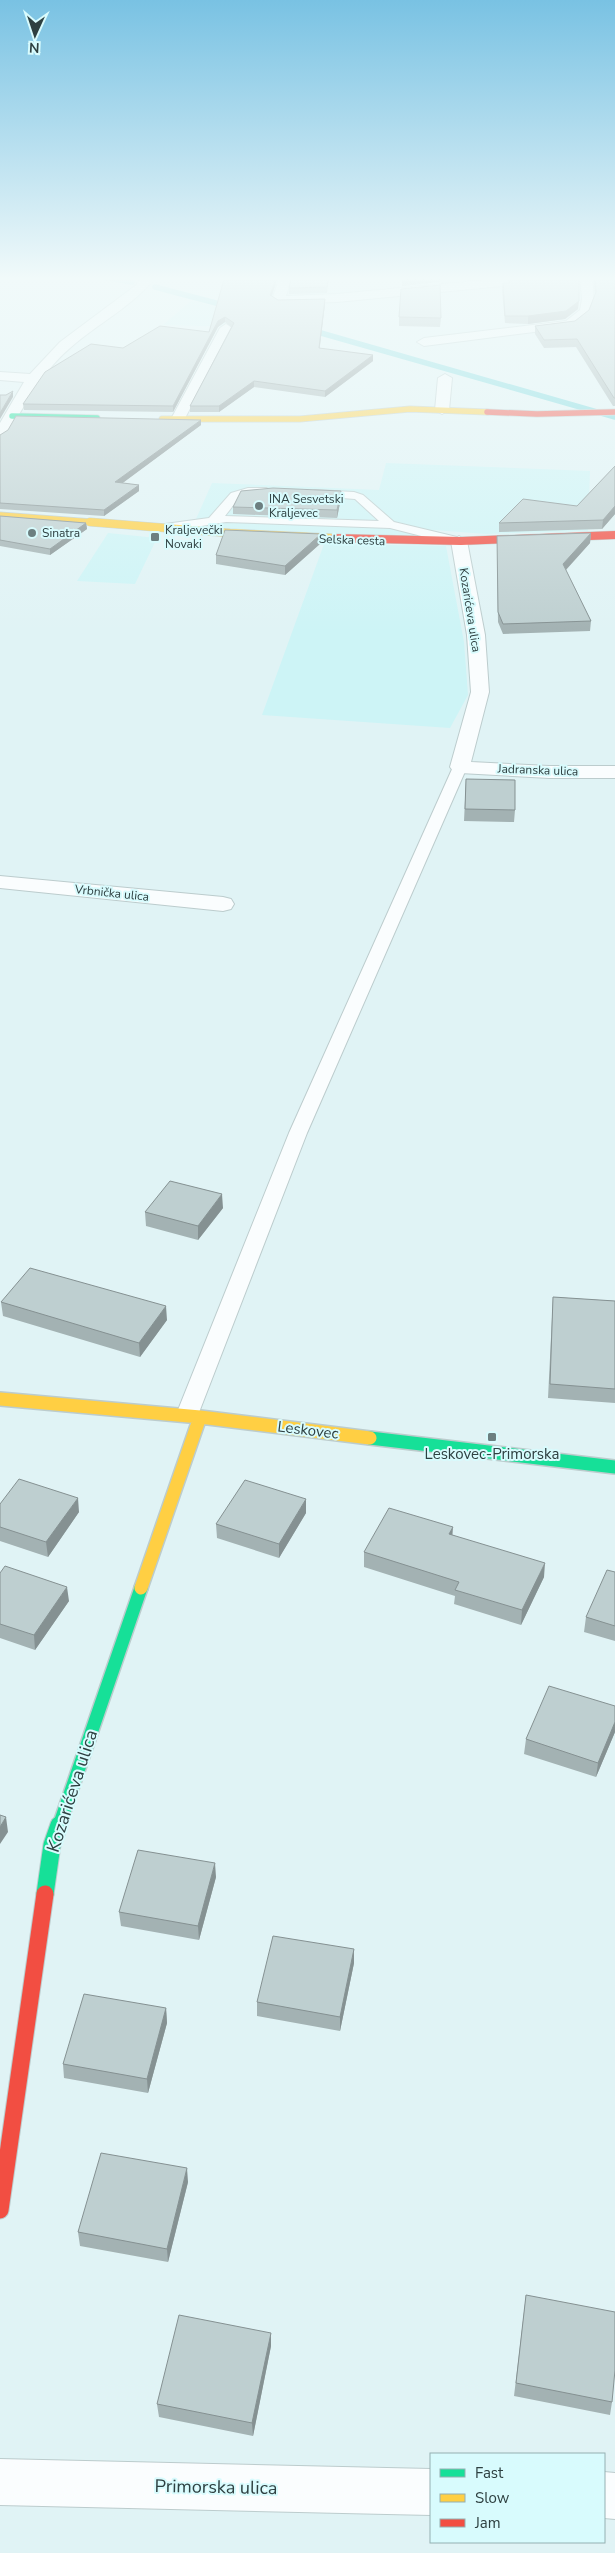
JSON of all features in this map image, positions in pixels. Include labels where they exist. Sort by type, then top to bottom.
[{"type":"street","points":[[0,435],[24,395]]},
{"type":"street","points":[[178,420],[191,395]]},
{"type":"street","points":[[442,410],[443,395]]},
{"type":"street","points":[[149,419],[300,419],[410,409],[537,414],[614,413]]},
{"type":"street","points":[[12,416],[110,418]]},
{"type":"street","name":"Selska cesta","points":[[0,515],[316,539],[459,541],[615,535]]},
{"type":"street","name":"Kozarićeva ulica","points":[[459,541],[476,635],[480,692],[460,767]]},
{"type":"street","name":"Jadranska ulica","points":[[460,767],[549,772],[615,772]]},
{"type":"street","name":"Vrbnička ulica","points":[[0,882],[223,904]]},
{"type":"street","name":"Leskovec","points":[[0,1399],[193,1416],[615,1467]]},
{"type":"street","name":"Kozarićeva ulica","points":[[0,2210],[52,1845],[193,1416]]},
{"type":"street","name":"Primorska ulica","points":[[0,2482],[430,2492]]},
{"type":"lane","points":[[214,519],[222,515],[232,498],[237,494],[258,491],[276,492]]},
{"type":"lane","points":[[304,493],[350,494],[359,497],[390,525]]},
{"type":"lane","points":[[165,528],[214,519],[390,525],[459,541]]},
{"type":"lane","points":[[193,1416],[248,1256],[390,922],[460,767]]},
{"type":"shaded area","points":[[386,463],[590,471],[588,531],[486,534],[434,530],[432,539],[213,528],[196,519],[212,483],[379,490]]},
{"type":"shaded area","points":[[108,533],[157,538],[135,584],[77,581]]},
{"type":"shaded area","points":[[324,544],[446,546],[464,642],[468,695],[450,728],[262,715]]},
{"type":"building","points":[[0,395],[11,395],[0,413]]},
{"type":"building","points":[[29,395],[179,395],[173,406],[23,404]]},
{"type":"building","points":[[196,395],[234,395],[219,406],[190,406]]},
{"type":"building","points":[[16,416],[201,420],[115,482],[139,485],[104,510],[0,503],[0,435],[8,430]]},
{"type":"building","points":[[615,466],[615,506],[603,520],[499,523],[523,499],[577,506]]},
{"type":"building","points":[[273,488],[341,491],[337,510],[233,507],[241,491]]},
{"type":"building","points":[[0,516],[86,523],[50,549],[0,540]]},
{"type":"building","points":[[225,530],[321,534],[285,566],[216,555]]},
{"type":"building","points":[[591,533],[563,564],[591,621],[503,624],[498,612],[497,536]]},
{"type":"building","points":[[466,779],[515,780],[515,810],[465,809]]},
{"type":"building","points":[[170,1181],[222,1194],[198,1226],[145,1212]]},
{"type":"building","points":[[30,1268],[166,1306],[139,1343],[1,1302]]},
{"type":"building","points":[[553,1297],[615,1301],[615,1389],[550,1384]]},
{"type":"building","points":[[19,1479],[78,1498],[46,1542],[0,1527],[0,1504]]},
{"type":"building","points":[[245,1480],[306,1499],[279,1544],[216,1524]]},
{"type":"building","points":[[389,1508],[453,1527],[449,1534],[545,1563],[522,1610],[455,1590],[459,1582],[364,1552]]},
{"type":"building","points":[[5,1566],[67,1587],[34,1635],[0,1624],[0,1573]]},
{"type":"building","points":[[607,1570],[615,1572],[615,1626],[586,1617]]},
{"type":"building","points":[[549,1686],[615,1706],[615,1722],[598,1763],[526,1739]]},
{"type":"building","points":[[0,1815],[6,1817],[0,1827]]},
{"type":"building","points":[[138,1850],[215,1863],[198,1926],[119,1912]]},
{"type":"building","points":[[273,1936],[354,1949],[340,2017],[257,2002]]},
{"type":"building","points":[[84,1994],[166,2008],[147,2079],[63,2064]]},
{"type":"building","points":[[101,2153],[187,2168],[167,2249],[78,2232]]},
{"type":"building","points":[[526,2295],[615,2312],[615,2370],[612,2402],[516,2383]]},
{"type":"building","points":[[179,2315],[271,2333],[252,2423],[157,2404]]},
{"type":"waterway","points":[[538,395],[615,417]]},
{"type":"traffic: fast","points":[[12,416],[97,418]]},
{"type":"traffic: fast","points":[[370,1438],[615,1467]]},
{"type":"traffic: fast","points":[[45,1894],[52,1845],[141,1588]]},
{"type":"traffic: slow","points":[[162,419],[300,419],[410,409],[487,412]]},
{"type":"traffic: slow","points":[[0,515],[230,533],[334,538]]},
{"type":"traffic: slow","points":[[0,1399],[200,1417],[370,1438]]},
{"type":"traffic: slow","points":[[141,1588],[200,1417]]},
{"type":"traffic: jam","points":[[487,412],[537,414],[615,412]]},
{"type":"traffic: jam","points":[[334,538],[461,541],[615,535]]},
{"type":"traffic: jam","points":[[0,2210],[45,1894]]},
{"type":"place","name":"INA Sesvetski Kraljevec","points":[[259,506]]},
{"type":"place","name":"Sinatra","points":[[32,533]]},
{"type":"place","name":"Kraljevečki Novaki","points":[[155,537]]},
{"type":"place","name":"Leskovec-Primorska","points":[[492,1437]]}]
